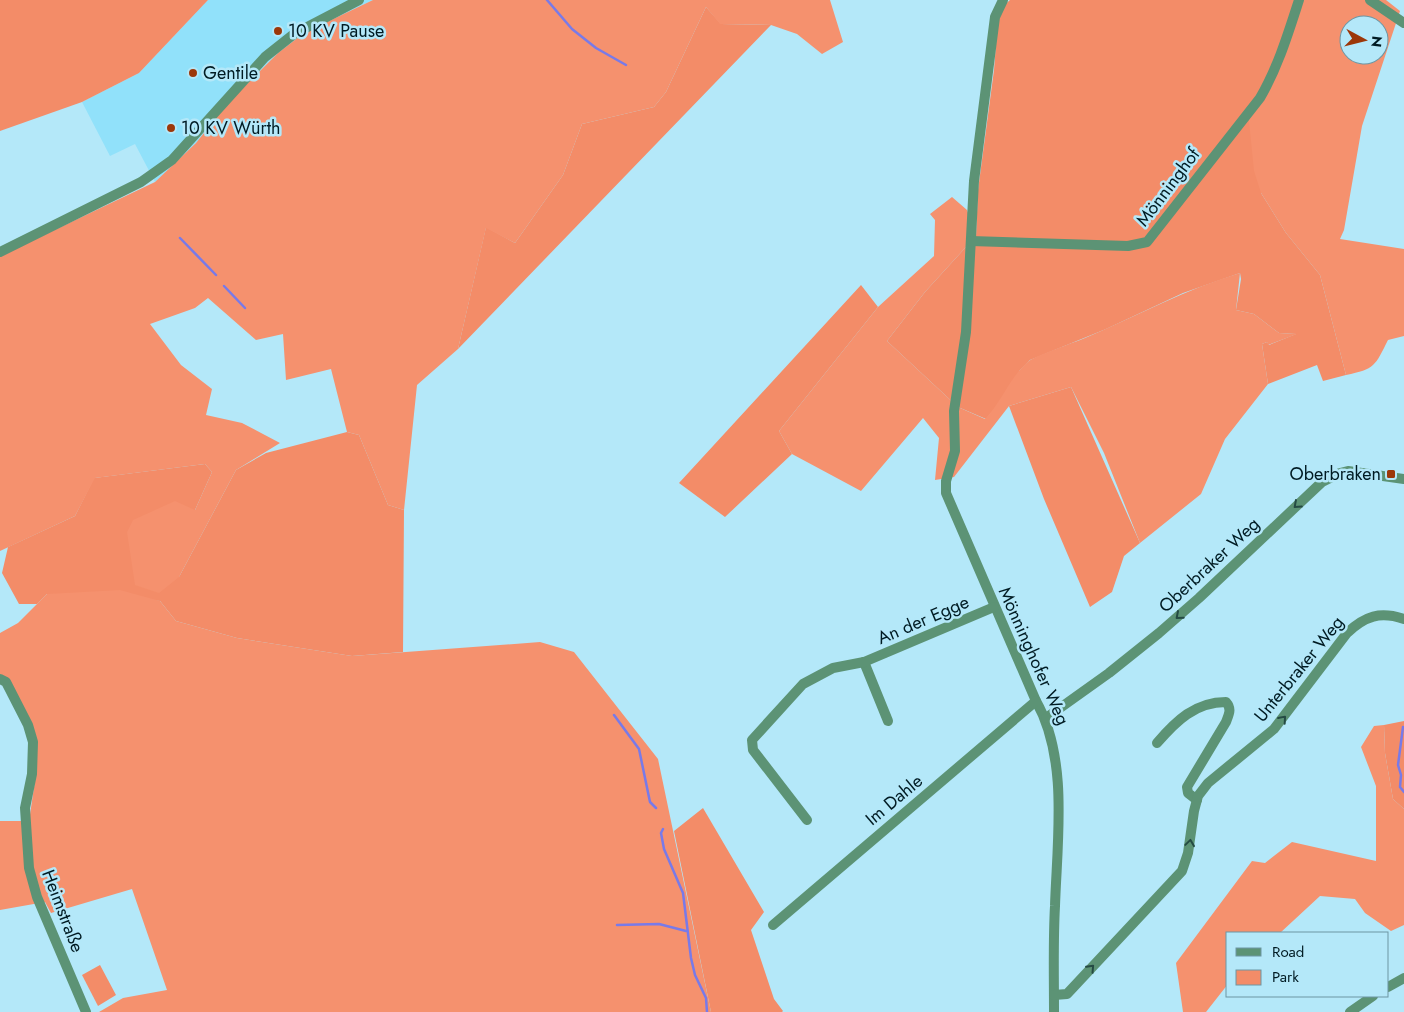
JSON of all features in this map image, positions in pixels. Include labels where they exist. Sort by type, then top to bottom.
[{"type":"street","points":[[0,252],[147,178],[172,160],[265,57],[294,34],[359,0]]},
{"type":"street","points":[[971,242],[978,144],[995,17],[1003,0]]},
{"type":"street","name":"Mönninghof","points":[[971,242],[1005,241],[1128,246],[1147,242],[1260,98],[1283,50],[1299,0]]},
{"type":"street","points":[[1370,0],[1404,23]]},
{"type":"street","name":"Mönninghofer Weg","points":[[971,242],[966,332],[955,405],[955,451],[946,481],[946,493],[994,607],[1036,701],[1046,718],[1053,742],[1057,771],[1053,1011]]},
{"type":"street","name":"Oberbraker Weg","points":[[1046,718],[1109,672],[1200,598],[1322,482],[1348,471],[1404,479]]},
{"type":"street","name":"An der Egge","points":[[807,820],[753,750],[752,740],[804,684],[833,668],[864,662],[994,607]]},
{"type":"street","name":"Unterbraker Weg","points":[[1054,995],[1067,994],[1182,871],[1188,853],[1197,800],[1208,783],[1274,729],[1291,710],[1330,651],[1350,629],[1375,615],[1392,615],[1404,619]]},
{"type":"street","name":"An der Egge","points":[[864,662],[888,721]]},
{"type":"street","name":"Heimstraße","points":[[0,679],[6,682],[28,725],[33,742],[32,774],[25,808],[29,868],[37,897],[86,1012]]},
{"type":"street","name":"Im Dahle","points":[[773,925],[1036,701]]},
{"type":"street","points":[[1157,743],[1175,722],[1203,704],[1226,702],[1229,706],[1230,710],[1226,722],[1187,788],[1188,793],[1197,800]]},
{"type":"street","points":[[1389,986],[1404,978]]},
{"type":"street","points":[[1350,1012],[1372,997]]},
{"type":"shaded area","points":[[208,0],[373,0],[304,33],[278,53],[227,104],[196,143],[155,182],[135,144],[110,156],[82,102],[139,73]]},
{"type":"shaded area","points":[[373,0],[830,0],[843,42],[822,54],[797,34],[771,25],[720,24],[706,7],[666,92],[654,107],[582,124],[563,175],[515,243],[486,228],[458,349],[417,385],[404,510],[388,505],[359,435],[347,432],[331,369],[286,380],[283,334],[256,340],[208,298],[195,308],[150,324],[181,365],[212,389],[206,415],[242,423],[280,443],[236,470],[179,577],[159,593],[135,585],[127,532],[133,520],[175,501],[195,510],[212,472],[205,464],[95,478],[75,516],[0,551],[0,256],[155,182],[196,143],[227,104],[278,53],[304,33]]},
{"type":"shaded area","points":[[1296,0],[1386,0],[1400,11],[1389,44],[1389,15],[1339,15],[1339,65],[1382,65],[1362,126],[1344,230],[1340,239],[1404,249],[1404,336],[1388,340],[1377,361],[1363,371],[1346,375],[1320,275],[1286,233],[1261,193],[1254,171],[1248,111],[1265,87]]},
{"type":"shaded area","points":[[952,197],[967,210],[976,236],[925,292],[887,341],[958,407],[985,419],[1016,374],[1033,358],[1085,338],[1181,295],[1240,273],[1236,310],[1254,314],[1279,333],[1297,334],[1268,345],[1267,342],[1262,344],[1268,384],[1225,439],[1201,494],[1140,543],[1104,453],[1071,387],[1009,406],[954,477],[935,480],[939,438],[923,418],[861,491],[792,454],[779,431],[878,307],[934,256],[935,220],[930,214]]},
{"type":"shaded area","points":[[120,590],[160,601],[176,621],[237,638],[352,656],[540,642],[574,652],[658,759],[711,1012],[99,1012],[123,998],[167,990],[132,889],[51,913],[45,902],[0,910],[0,821],[29,821],[36,774],[36,742],[0,676],[0,633],[18,623],[47,594]]},
{"type":"shaded area","points":[[1384,725],[1385,753],[1393,799],[1404,809],[1404,925],[1391,931],[1365,913],[1355,899],[1320,896],[1281,932],[1226,932],[1226,987],[1206,1012],[1183,1012],[1176,963],[1252,861],[1265,863],[1292,842],[1376,861],[1376,786],[1361,747],[1374,726]]},
{"type":"green space","points":[[0,0],[208,0],[139,73],[82,102],[0,131]]},
{"type":"green space","points":[[1010,0],[1296,0],[1261,193],[1286,233],[1320,275],[1346,375],[1323,381],[1317,365],[1268,384],[1262,344],[1267,342],[1269,345],[1296,334],[1279,333],[1254,314],[1236,310],[1241,279],[1240,273],[1183,293],[1106,329],[1030,360],[1020,370],[1002,400],[986,419],[958,407],[887,341],[925,292],[976,236],[978,190],[994,70],[998,18],[1000,9]]},
{"type":"green space","points":[[706,7],[721,24],[771,25],[458,349],[486,227],[515,243],[563,175],[582,124],[654,107],[666,92]]},
{"type":"green space","points":[[861,285],[878,307],[779,431],[792,454],[725,517],[679,483]]},
{"type":"green space","points":[[1071,387],[1140,543],[1124,556],[1112,592],[1090,607],[1044,499],[1009,406]]},
{"type":"green space","points":[[347,432],[359,435],[388,505],[404,510],[403,652],[352,656],[237,638],[176,621],[160,601],[47,594],[37,604],[19,604],[2,573],[8,547],[75,516],[94,478],[205,464],[212,472],[195,510],[179,577],[236,470],[266,453]]},
{"type":"green space","points":[[1404,721],[1404,809],[1393,799],[1385,753],[1384,725]]},
{"type":"green space","points":[[703,808],[764,912],[751,930],[774,999],[782,1012],[711,1012],[674,831]]},
{"type":"green space","points":[[100,965],[116,995],[98,1006],[82,975]]},
{"type":"waterway","points":[[547,0],[572,29],[596,48],[626,65]]},
{"type":"waterway","points":[[180,238],[216,275]]},
{"type":"waterway","points":[[224,286],[245,308]]},
{"type":"waterway","points":[[614,715],[639,749],[650,802],[656,808]]},
{"type":"waterway","points":[[1403,727],[1398,765],[1401,775],[1400,787],[1404,792]]},
{"type":"waterway","points":[[663,829],[661,833],[664,849],[683,893],[691,958],[695,975],[706,998],[707,1012]]},
{"type":"waterway","points":[[617,925],[659,924],[686,931]]},
{"type":"place","name":"10 KV Pause","points":[[278,31]]},
{"type":"place","name":"Gentile","points":[[193,73]]},
{"type":"place","name":"10 KV Würth","points":[[171,128]]},
{"type":"place","name":"Oberbraken","points":[[1391,474]]}]
